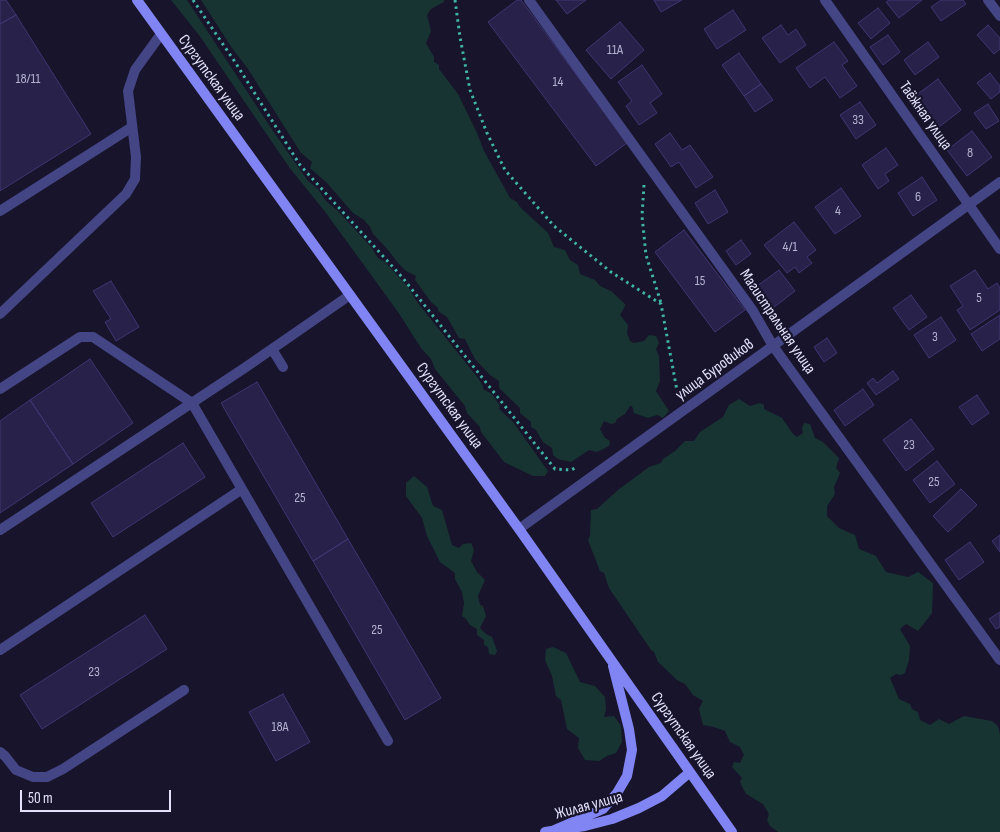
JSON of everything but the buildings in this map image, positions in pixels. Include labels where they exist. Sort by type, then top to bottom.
[{"type":"main road","name":"Сургутская улица","points":[[137,0],[520,528],[732,832]]},
{"type":"main road","points":[[548,832],[603,809],[617,793],[627,776],[632,750],[629,729],[610,657]]},
{"type":"main road","name":"Жилая улица","points":[[548,832],[594,824],[639,808],[662,796],[690,772]]},
{"type":"main road","points":[[548,832],[564,832]]},
{"type":"street","name":"Магистральная улица","points":[[529,0],[753,311],[773,346],[1000,660]]},
{"type":"street","name":"Таёжная улица","points":[[825,0],[1000,249]]},
{"type":"street","points":[[988,0],[1000,16]]},
{"type":"street","points":[[0,314],[126,194],[135,179],[136,157],[128,91],[135,70],[161,34]]},
{"type":"street","points":[[0,211],[132,127]]},
{"type":"street","name":"улица Буровиков","points":[[520,528],[1000,182]]},
{"type":"street","points":[[0,530],[192,403],[350,295]]},
{"type":"street","points":[[0,389],[80,337],[94,337],[192,403],[388,741]]},
{"type":"street","points":[[272,349],[283,367]]},
{"type":"street","points":[[0,650],[242,489]]},
{"type":"street","points":[[0,752],[16,770],[33,777],[47,777],[64,769],[184,690]]},
{"type":"path","points":[[193,0],[300,165],[402,277],[555,469],[571,470],[580,466]]},
{"type":"path","points":[[455,0],[470,90],[486,133],[506,170],[554,226],[611,272],[661,304]]},
{"type":"path","points":[[646,162],[642,216],[646,255],[661,304],[678,398],[686,392]]},
{"type":"green space","points":[[171,0],[187,0],[308,181],[318,189],[326,201],[339,212],[371,247],[378,258],[385,262],[408,287],[417,302],[478,378],[483,389],[492,394],[500,406],[499,409],[513,422],[548,471],[545,476],[533,476],[504,462],[481,432],[480,427],[467,413],[465,406],[435,369],[431,359],[421,348],[398,312],[326,213],[289,167],[199,35]]},
{"type":"green space","points":[[201,0],[444,0],[444,2],[431,9],[427,15],[431,31],[426,43],[434,57],[434,62],[439,65],[439,69],[458,94],[484,151],[510,198],[517,202],[548,233],[554,247],[565,250],[570,260],[578,265],[580,274],[595,280],[600,286],[611,291],[625,304],[620,315],[628,325],[627,333],[630,341],[634,343],[644,341],[649,335],[656,336],[659,343],[656,349],[659,356],[660,381],[656,391],[669,411],[663,418],[657,415],[648,418],[634,413],[632,406],[630,406],[625,414],[617,419],[615,423],[611,424],[604,421],[600,429],[605,438],[610,441],[609,446],[597,452],[589,450],[571,462],[558,459],[553,455],[552,448],[543,442],[536,430],[531,427],[531,422],[520,413],[520,408],[499,388],[499,381],[490,375],[475,359],[465,339],[459,338],[447,317],[438,311],[438,308],[431,302],[415,280],[416,276],[406,271],[398,263],[373,234],[364,220],[353,213],[327,183],[310,168],[312,162],[301,153],[248,69]]},
{"type":"green space","points":[[739,399],[750,406],[760,403],[764,405],[764,409],[782,418],[797,437],[803,433],[804,423],[810,424],[815,438],[823,442],[839,458],[836,468],[840,473],[834,487],[835,494],[827,506],[827,516],[839,528],[855,535],[859,549],[876,556],[886,572],[908,577],[918,572],[933,583],[932,613],[918,631],[906,624],[900,629],[910,646],[909,660],[905,673],[901,675],[896,674],[890,678],[899,699],[910,704],[912,709],[918,712],[920,720],[930,725],[939,719],[949,724],[964,716],[992,721],[998,726],[1000,734],[1000,832],[778,832],[770,826],[767,820],[769,814],[763,804],[746,794],[740,782],[742,778],[732,767],[734,762],[740,763],[744,755],[740,747],[730,742],[725,731],[703,725],[699,709],[703,701],[693,695],[685,684],[677,680],[658,662],[654,652],[609,588],[588,540],[590,536],[591,510],[597,509],[618,490],[649,467],[661,463],[663,459],[685,441],[694,441],[700,432],[723,417],[729,405]]},
{"type":"green space","points":[[414,476],[427,487],[433,506],[442,510],[452,545],[459,548],[463,544],[471,543],[474,550],[471,561],[477,572],[485,580],[478,596],[486,616],[480,628],[492,637],[497,651],[495,655],[489,654],[488,647],[484,645],[484,640],[477,635],[477,629],[470,625],[462,616],[464,603],[462,592],[455,579],[455,573],[440,562],[427,536],[422,518],[406,496],[406,483]]},
{"type":"green space","points":[[553,647],[566,653],[580,682],[595,686],[605,697],[606,710],[604,717],[614,716],[621,726],[622,742],[616,753],[599,761],[585,760],[578,748],[579,738],[567,729],[561,700],[556,696],[552,676],[545,660],[546,649]]}]
